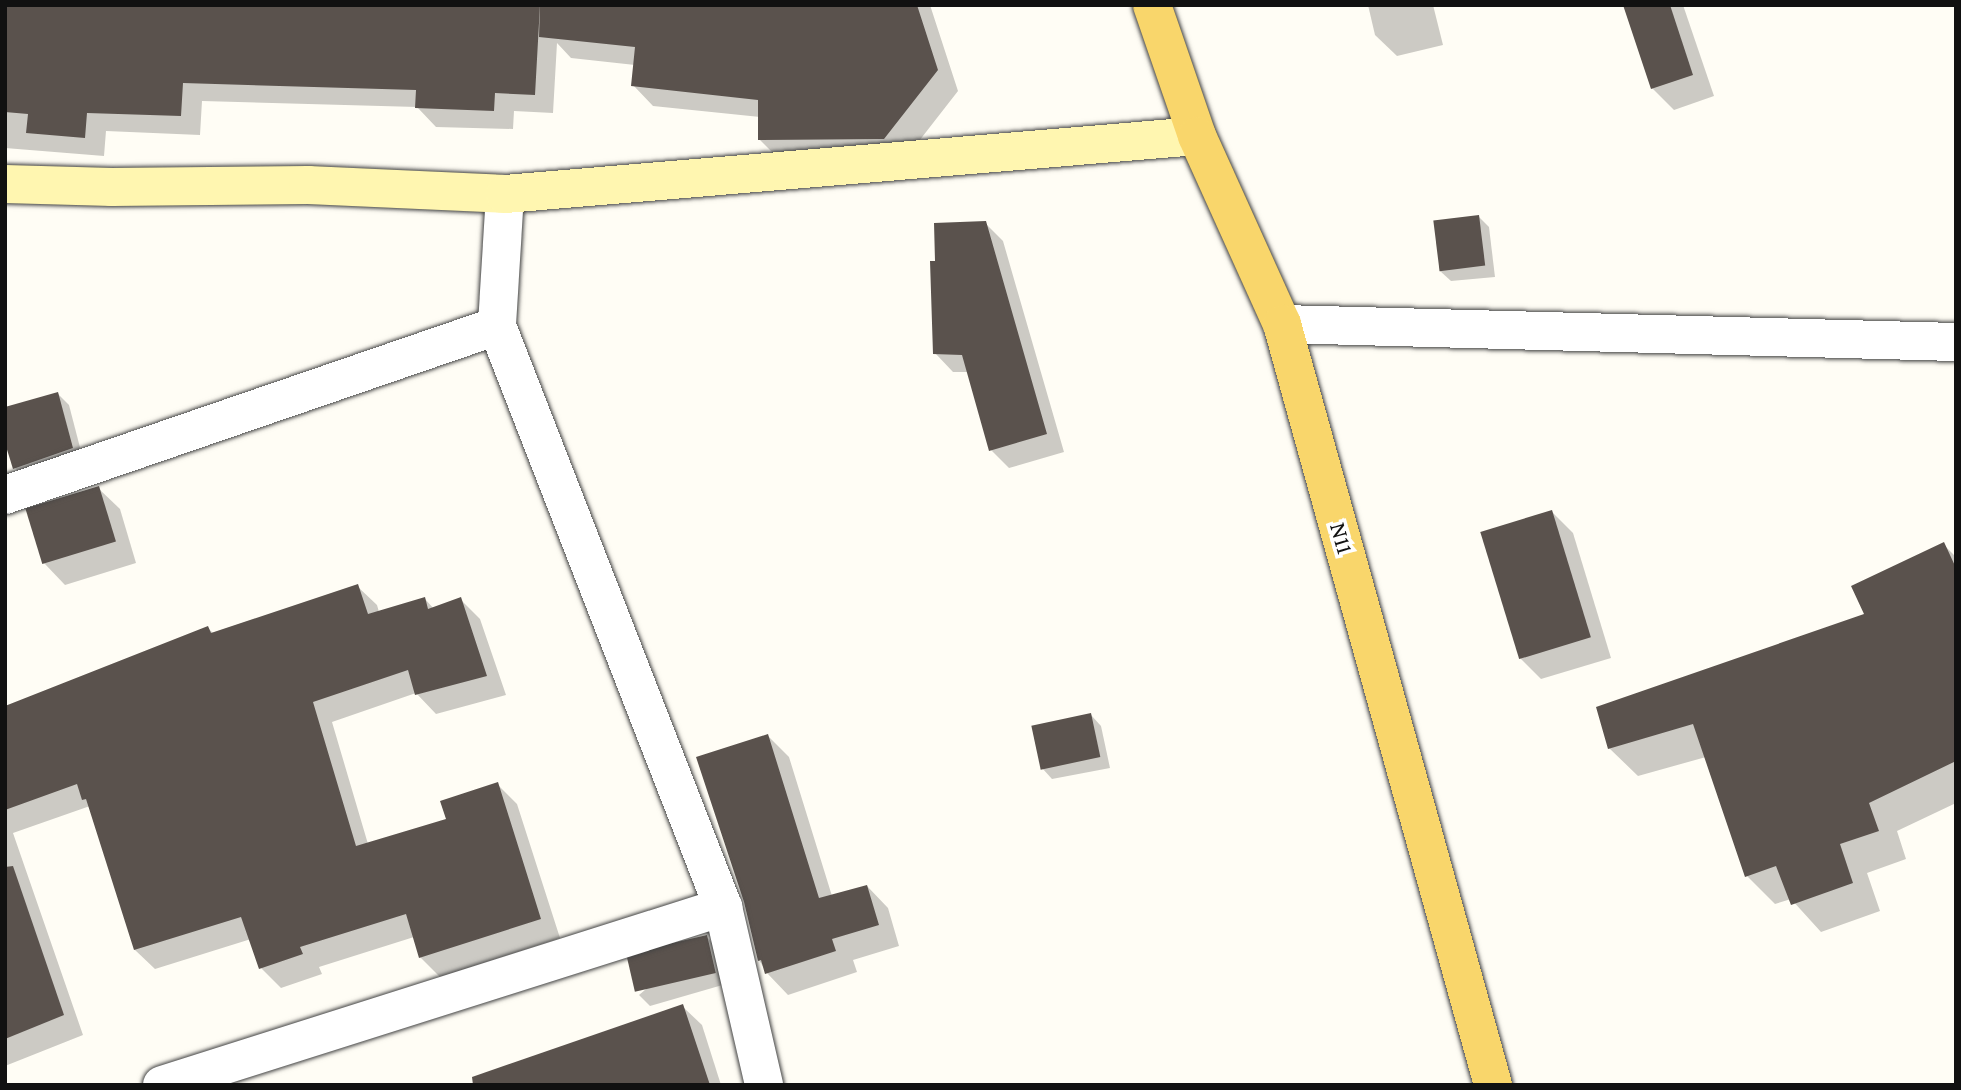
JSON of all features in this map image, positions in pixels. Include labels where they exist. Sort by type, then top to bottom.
[{"type":"main road","name":"N11","points":[[1152,5],[1197,136],[1282,324],[1493,1085]]},
{"type":"street","points":[[5,184],[112,187],[308,185],[505,194],[1197,136]]},
{"type":"street","points":[[505,194],[497,326],[723,907],[764,1085]]},
{"type":"street","points":[[1282,324],[1956,342]]},
{"type":"street","points":[[5,495],[497,326]]},
{"type":"street","points":[[162,1085],[723,907]]},
{"type":"building","points":[[5,5],[540,5],[535,95],[495,93],[494,111],[415,108],[416,90],[183,83],[181,116],[87,113],[85,138],[26,133],[28,114],[5,112]]},
{"type":"building","points":[[540,5],[917,5],[938,70],[884,139],[758,140],[758,100],[631,86],[635,47],[539,37]]},
{"type":"building","points":[[1623,5],[1670,5],[1693,75],[1651,89]]},
{"type":"building","points":[[1479,215],[1485,266],[1440,271],[1433,221]]},
{"type":"building","points":[[986,221],[1047,434],[989,451],[962,355],[933,354],[930,261],[935,261],[934,223]]},
{"type":"building","points":[[58,392],[73,448],[13,469],[5,443],[5,407]]},
{"type":"building","points":[[99,486],[116,541],[42,564],[25,509]]},
{"type":"building","points":[[1552,510],[1591,637],[1519,659],[1480,532]]},
{"type":"building","points":[[1944,542],[1956,568],[1956,761],[1869,803],[1879,831],[1840,844],[1853,883],[1791,905],[1776,866],[1745,877],[1693,724],[1608,749],[1596,707],[1864,614],[1851,586]]},
{"type":"building","points":[[358,584],[368,614],[425,597],[428,609],[461,597],[487,676],[415,695],[408,670],[313,702],[356,846],[446,819],[440,801],[498,782],[541,919],[419,958],[406,914],[300,947],[303,954],[259,969],[241,917],[134,950],[86,799],[82,800],[77,784],[5,810],[5,706],[208,626],[211,633]]},
{"type":"building","points":[[1091,713],[1100,757],[1041,770],[1031,726]]},
{"type":"building","points":[[768,734],[819,898],[867,885],[879,925],[832,939],[836,951],[765,974],[761,960],[758,961],[744,902],[696,757]]},
{"type":"building","points":[[13,866],[64,1015],[5,1039],[5,867]]},
{"type":"building","points":[[707,935],[716,973],[635,992],[626,954]]},
{"type":"building","points":[[683,1004],[710,1085],[473,1085],[472,1077]]}]
